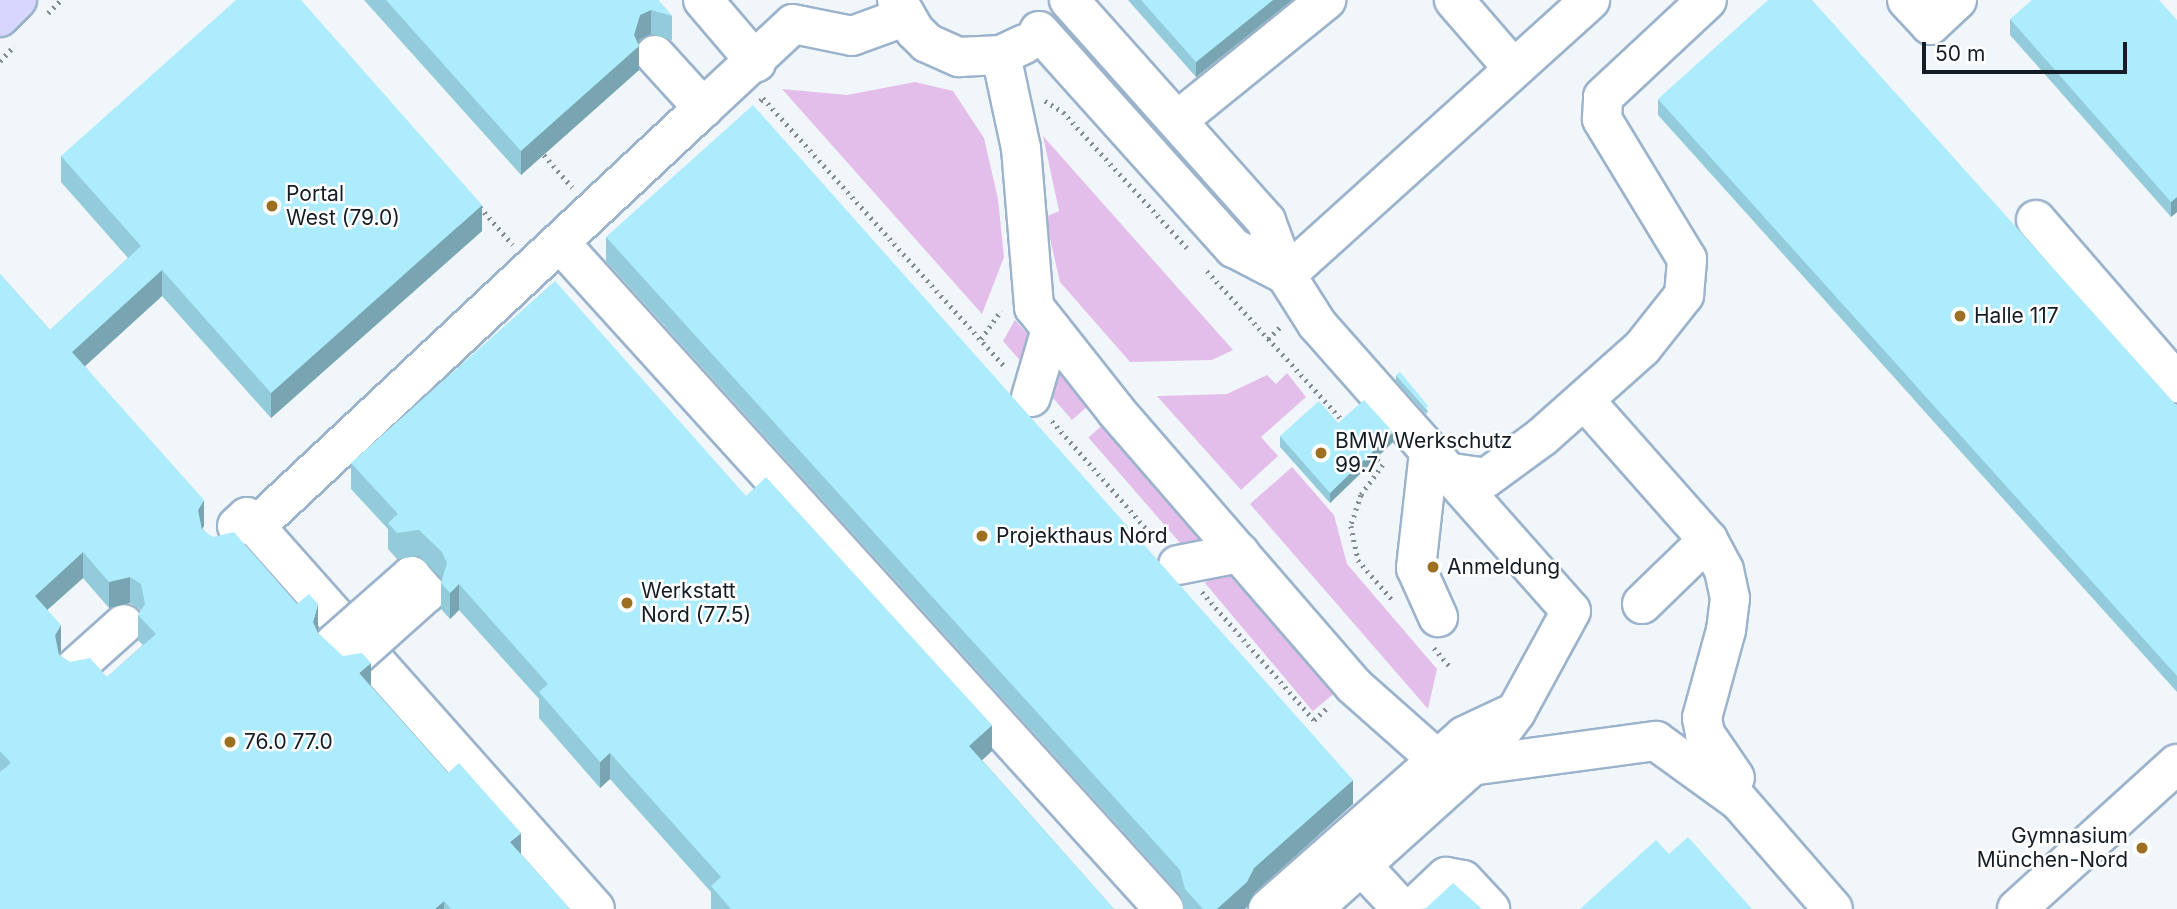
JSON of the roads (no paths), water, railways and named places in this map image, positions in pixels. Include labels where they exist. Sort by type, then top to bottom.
[{"type":"main road","points":[[0,17],[17,0]]},
{"type":"lane","points":[[703,0],[759,80]]},
{"type":"lane","points":[[1069,0],[1266,221],[1286,275],[1318,324],[1571,611],[1516,712],[1483,756],[1313,909]]},
{"type":"lane","points":[[1178,120],[1326,0]]},
{"type":"lane","points":[[1454,0],[1513,68]]},
{"type":"lane","points":[[1286,275],[1590,0]]},
{"type":"lane","points":[[1440,462],[1486,478],[1586,402],[1659,326],[1684,295],[1687,259],[1602,119],[1603,97],[1707,0]]},
{"type":"lane","points":[[1907,0],[1930,25],[1957,0]]},
{"type":"lane","points":[[255,527],[703,108],[759,80],[784,12],[852,36],[901,9],[927,43],[943,51],[976,59],[1006,73]]},
{"type":"lane","points":[[1286,275],[1234,248],[1048,16],[1006,73],[1021,148],[1034,307],[1353,685],[1448,769],[1656,741],[1739,801],[1833,909]]},
{"type":"lane","points":[[655,55],[703,108]]},
{"type":"lane","points":[[2036,220],[2177,383]]},
{"type":"lane","points":[[560,243],[1164,909]]},
{"type":"lane","points":[[1031,397],[1051,329]]},
{"type":"lane","points":[[1586,402],[1708,540],[1724,570],[1730,598],[1726,630],[1702,718],[1711,744],[1735,778]]},
{"type":"lane","points":[[1424,624],[1416,568],[1440,462]]},
{"type":"lane","points":[[219,542],[247,517],[595,909]]},
{"type":"lane","points":[[1642,604],[1708,540]]},
{"type":"lane","points":[[1178,565],[1240,553]]},
{"type":"lane","points":[[76,667],[124,624]]},
{"type":"lane","points":[[1268,909],[1464,736],[1516,712]]},
{"type":"lane","points":[[2017,909],[2177,764]]},
{"type":"lane","points":[[1361,865],[1402,909]]},
{"type":"lane","points":[[1412,909],[1446,877],[1463,880],[1490,909]]},
{"type":"place","name":"Portal West (79.0)","points":[[272,206]]},
{"type":"place","name":"Halle 117","points":[[1960,316]]},
{"type":"place","name":"BMW Werkschutz 99.7","points":[[1321,453]]},
{"type":"place","name":"Projekthaus Nord","points":[[982,536]]},
{"type":"place","name":"Anmeldung","points":[[1433,567]]},
{"type":"place","name":"Werkstatt Nord (77.5)","points":[[627,603]]},
{"type":"place","name":"76.0 77.0","points":[[230,742]]},
{"type":"place","name":"Gymnasium München-Nord","points":[[2142,848]]}]
